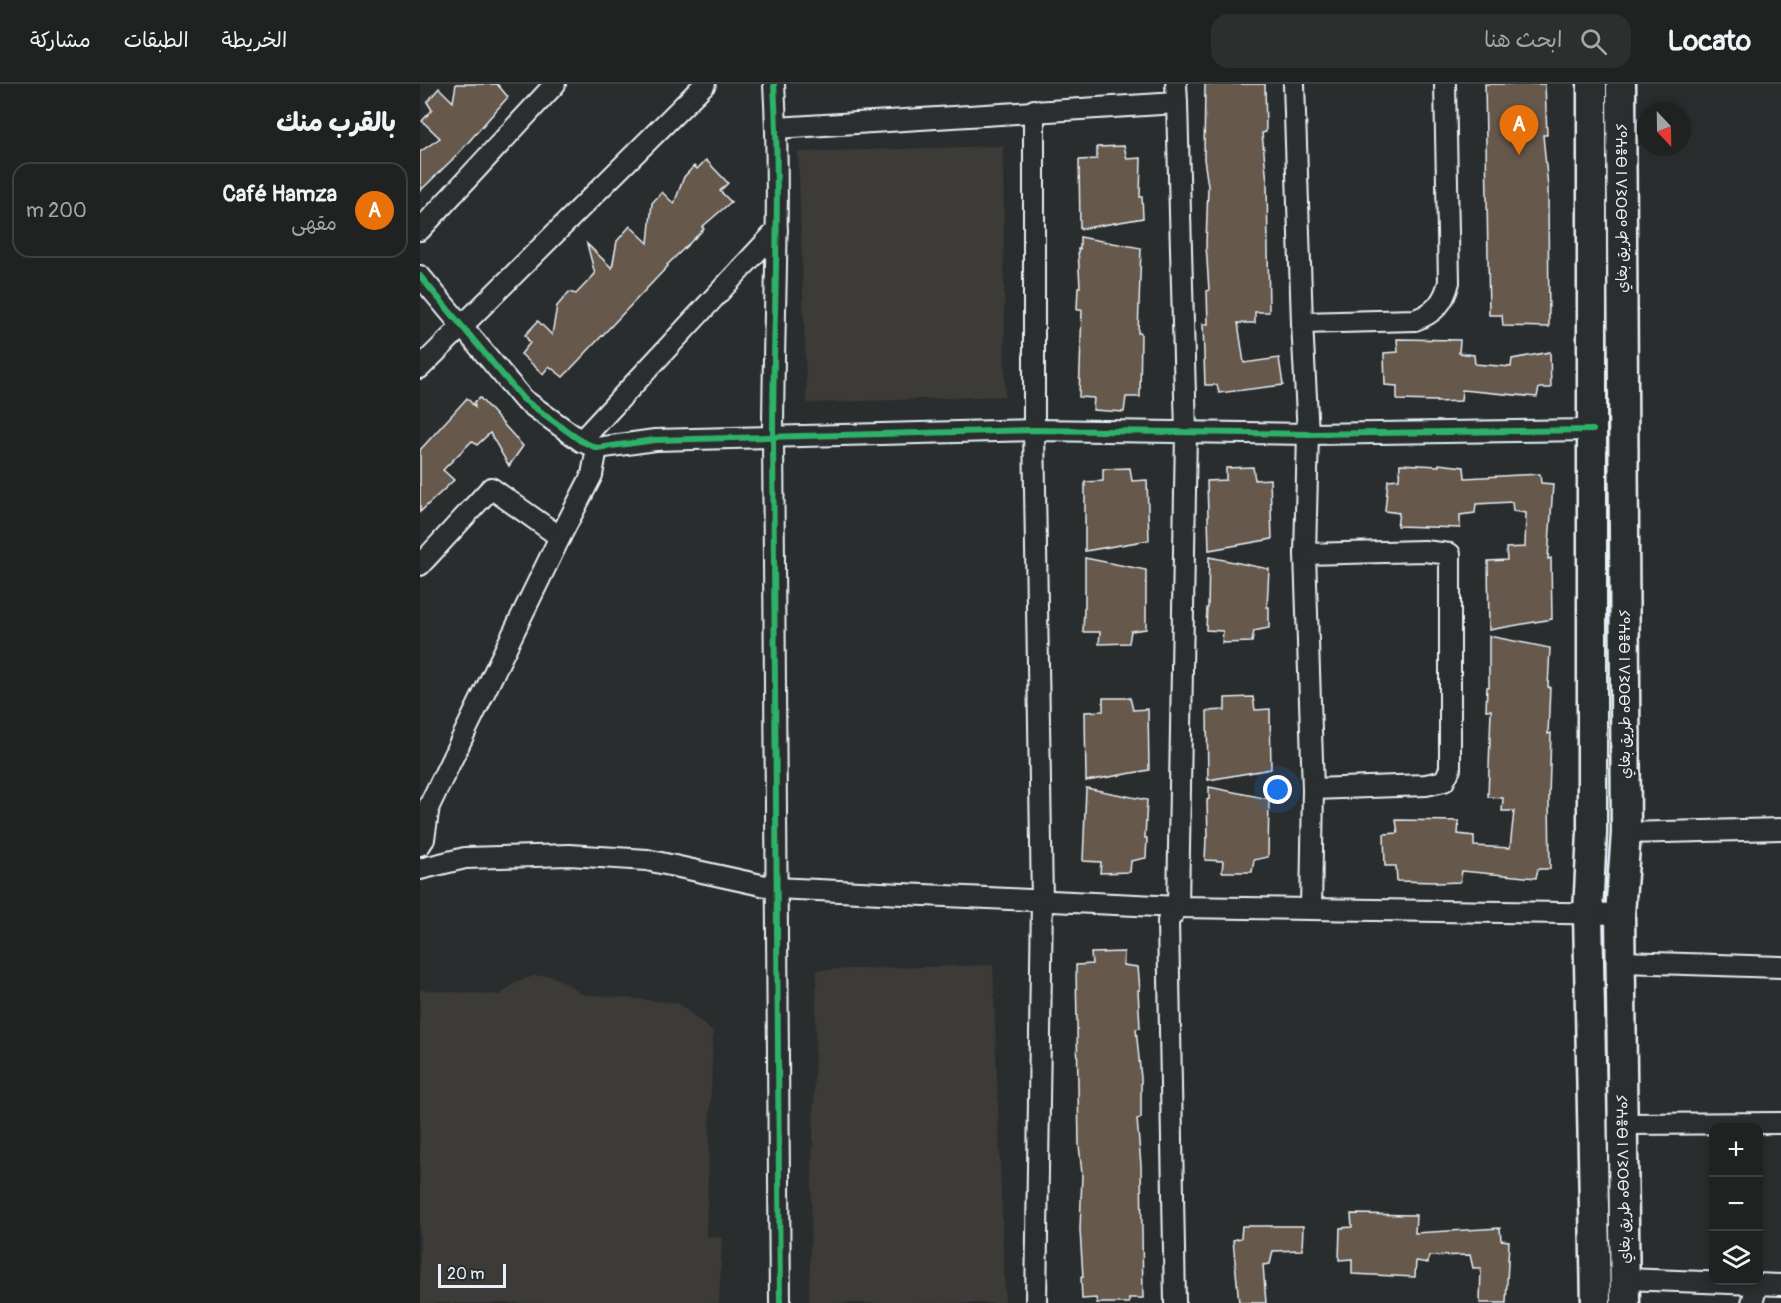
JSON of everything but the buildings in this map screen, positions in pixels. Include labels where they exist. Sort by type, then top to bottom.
[{"type":"main road","name":"طريق بغاي ⴰⴱⵔⵉⴷ ⵏ ⴱⴻⵖⴰⵢ","points":[[1592,84],[1592,832],[1588,913],[1596,1303]]},
{"type":"main road","name":"طريق بغاي ⴰⴱⵔⵉⴷ ⵏ ⴱⴻⵖⴰⵢ","points":[[1621,84],[1626,833],[1620,914],[1625,1291]]},
{"type":"street","points":[[420,230],[555,84]]},
{"type":"street","points":[[420,368],[705,84]]},
{"type":"street","points":[[774,84],[777,128],[773,436],[780,1303]]},
{"type":"street","points":[[1294,84],[1308,434],[1305,554],[1313,789],[1311,909]]},
{"type":"street","points":[[1302,324],[1415,320],[1425,316],[1442,303],[1449,282],[1445,84]]},
{"type":"street","points":[[777,128],[1034,111],[1177,94],[1186,432],[1178,907],[1168,921],[1175,1303]]},
{"type":"street","points":[[1034,111],[1034,430],[1042,900],[1036,1303]]},
{"type":"street","points":[[420,845],[424,838],[424,802],[592,475],[589,445],[777,230]]},
{"type":"street","points":[[420,276],[524,399],[589,445],[773,436],[1034,430],[1308,434],[1593,430]]},
{"type":"street","points":[[420,565],[491,488],[560,537]]},
{"type":"street","points":[[1305,554],[1424,551],[1450,554],[1450,770],[1444,781],[1426,785],[1313,789]]},
{"type":"street","points":[[1626,833],[1781,829]]},
{"type":"street","points":[[420,869],[465,858],[569,855],[646,860],[776,888],[1178,907],[1620,914]]},
{"type":"street","points":[[1622,962],[1781,967]]},
{"type":"street","points":[[1623,1124],[1781,1123]]},
{"type":"street","points":[[1625,1291],[1755,1294],[1781,1285]]},
{"type":"shaded area","points":[[1003,146],[1005,396],[807,403],[798,152]]},
{"type":"shaded area","points":[[993,965],[1005,1303],[809,1303],[817,970]]},
{"type":"shaded area","points":[[533,976],[551,976],[581,994],[678,1003],[713,1032],[706,1236],[722,1238],[719,1303],[420,1303],[420,990],[500,995],[515,983]]},
{"type":"cycle path","points":[[774,84],[777,173],[773,439],[774,763],[780,1303]]},
{"type":"cycle path","points":[[420,276],[523,399],[581,441],[597,448],[655,440],[1034,430],[1308,434],[1593,430]]},
{"type":"place","name":"Café Hamza","points":[[1519,155]]}]
